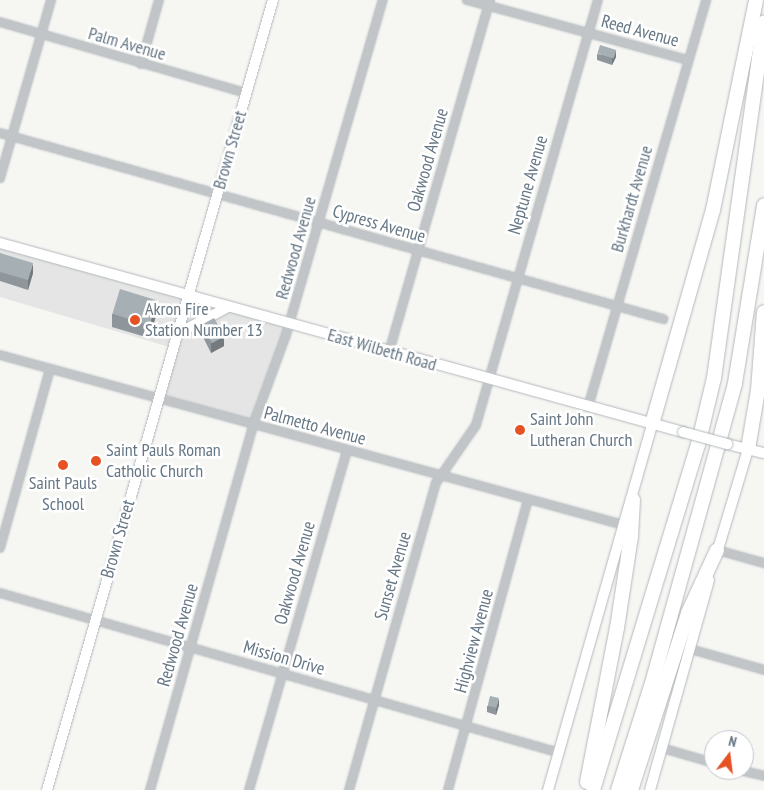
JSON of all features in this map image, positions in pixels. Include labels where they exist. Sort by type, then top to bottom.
[{"type":"highway","points":[[652,424],[713,210],[756,0]]},
{"type":"highway","points":[[593,790],[690,473],[714,378],[764,23]]},
{"type":"highway","points":[[618,790],[652,683],[735,383],[764,204]]},
{"type":"highway","points":[[748,449],[756,408],[764,312]]},
{"type":"highway","points":[[586,790],[618,628],[631,537],[633,500]]},
{"type":"highway","points":[[631,790],[688,613],[717,550]]},
{"type":"main road","name":"Brown Street","points":[[47,790],[273,0]]},
{"type":"main road","name":"East Wilbeth Road","points":[[0,243],[588,407],[764,453]]},
{"type":"main road","points":[[177,334],[228,307]]},
{"type":"main road","points":[[548,790],[624,525],[633,500],[652,424]]},
{"type":"main road","points":[[650,790],[717,550],[748,449]]},
{"type":"street","points":[[0,178],[51,0]]},
{"type":"street","points":[[141,64],[160,0]]},
{"type":"street","name":"Redwood Avenue","points":[[150,790],[253,425],[273,380],[383,0]]},
{"type":"street","name":"Reed Avenue","points":[[467,0],[489,3],[688,60]]},
{"type":"street","name":"Neptune Avenue","points":[[488,379],[598,0]]},
{"type":"street","name":"Burkhardt Avenue","points":[[588,407],[706,0]]},
{"type":"street","name":"Oakwood Avenue","points":[[389,352],[489,3]]},
{"type":"street","name":"Palm Avenue","points":[[0,22],[40,36],[246,93]]},
{"type":"street","name":"Cypress Avenue","points":[[0,132],[663,319]]},
{"type":"street","name":"Palmetto Avenue","points":[[0,355],[158,400],[624,525]]},
{"type":"street","points":[[0,548],[50,370]]},
{"type":"street","name":"Sunset Avenue","points":[[348,790],[430,502],[441,475],[476,425],[488,379]]},
{"type":"street","name":"Oakwood Avenue","points":[[249,790],[346,451]]},
{"type":"street","name":"Highview Avenue","points":[[448,790],[528,500]]},
{"type":"street","points":[[717,550],[764,563]]},
{"type":"street","name":"Mission Drive","points":[[0,593],[560,753]]},
{"type":"street","points":[[690,649],[764,670]]},
{"type":"street","points":[[662,748],[704,760]]},
{"type":"shaded area","points":[[0,243],[290,324],[253,425],[158,400],[173,348],[0,297]]},
{"type":"building","points":[[600,45],[616,50],[614,59],[597,54]]},
{"type":"building","points":[[0,253],[33,263],[28,280],[0,272]]},
{"type":"building","points":[[120,289],[157,300],[150,325],[112,314]]},
{"type":"building","points":[[214,318],[224,336],[212,343],[202,325]]},
{"type":"building","points":[[490,696],[499,698],[497,708],[488,706]]},
{"type":"place","name":"Akron Fire Station Number 13","points":[[135,320]]},
{"type":"place","name":"Saint John Lutheran Church","points":[[520,430]]},
{"type":"place","name":"Saint Pauls Roman Catholic Church","points":[[96,461]]},
{"type":"place","name":"Saint Pauls School","points":[[63,465]]}]
